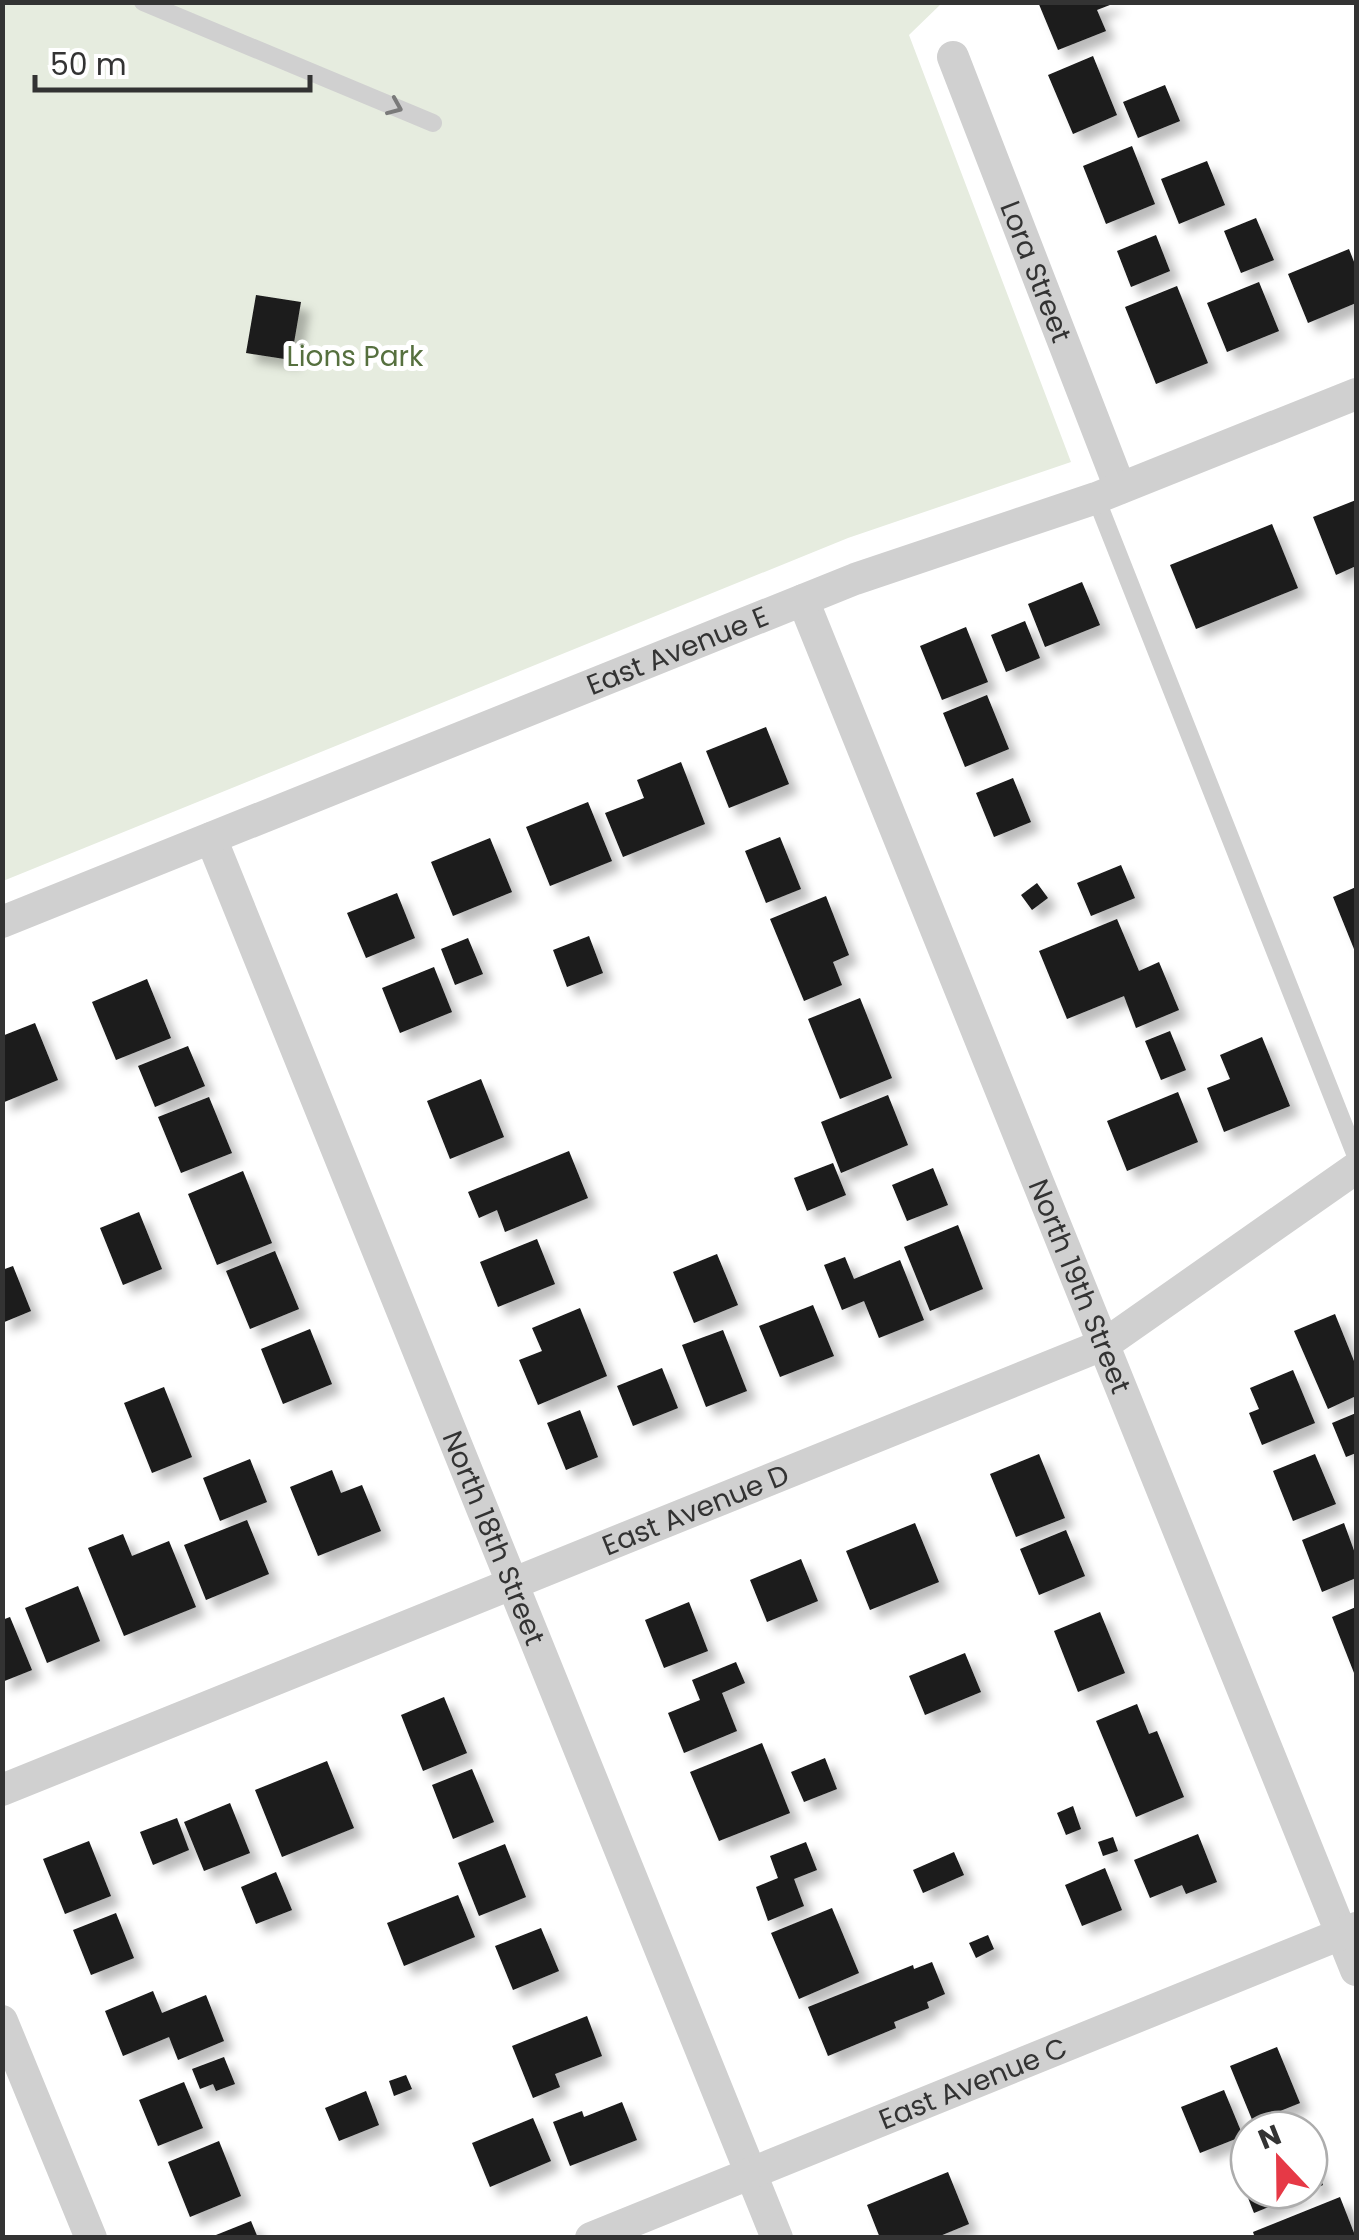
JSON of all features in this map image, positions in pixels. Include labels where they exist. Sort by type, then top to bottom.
[{"type":"street","name":"Lora Street","points":[[953,57],[1108,493]]},
{"type":"street","name":"East Avenue E","points":[[2,922],[803,600],[1108,493],[1356,394]]},
{"type":"street","name":"North 19th Street","points":[[803,600],[1349,1931],[1356,1970]]},
{"type":"street","name":"North 18th Street","points":[[211,838],[777,2238]]},
{"type":"street","name":"East Avenue D","points":[[2,1790],[1106,1344],[1356,1168]]},
{"type":"street","name":"East Avenue C","points":[[590,2238],[1349,1931]]},
{"type":"street","points":[[2,2021],[91,2238]]},
{"type":"lane","points":[[143,2],[432,123]]},
{"type":"lane","points":[[1108,493],[1356,1156]]},
{"type":"green space","name":"Lions Park","points":[[3,3],[942,3],[909,35],[1071,462],[848,538],[3,881]]},
{"type":"building","points":[[1038,2],[1115,3],[1097,10],[1106,31],[1058,50]]},
{"type":"building","points":[[1093,56],[1117,115],[1073,134],[1048,75]]},
{"type":"building","points":[[1165,85],[1180,121],[1138,138],[1123,102]]},
{"type":"building","points":[[1132,146],[1155,204],[1106,224],[1083,166]]},
{"type":"building","points":[[1207,161],[1225,205],[1179,224],[1161,179]]},
{"type":"building","points":[[1256,218],[1274,260],[1241,273],[1224,231]]},
{"type":"building","points":[[1156,235],[1170,271],[1131,287],[1117,251]]},
{"type":"building","points":[[1349,249],[1356,267],[1356,303],[1308,323],[1288,274]]},
{"type":"building","points":[[1259,282],[1279,331],[1227,352],[1207,303]]},
{"type":"building","points":[[1177,286],[1208,363],[1156,384],[1125,307]]},
{"type":"building","points":[[256,295],[301,302],[291,360],[246,353]]},
{"type":"building","points":[[1356,500],[1356,566],[1336,575],[1313,517]]},
{"type":"building","points":[[1272,524],[1298,588],[1196,629],[1170,565]]},
{"type":"building","points":[[1082,582],[1100,625],[1045,647],[1028,604]]},
{"type":"building","points":[[1025,621],[1040,658],[1006,672],[991,635]]},
{"type":"building","points":[[966,627],[988,682],[942,700],[920,646]]},
{"type":"building","points":[[987,695],[1009,749],[965,767],[943,713]]},
{"type":"building","points":[[766,727],[789,784],[729,808],[706,751]]},
{"type":"building","points":[[681,762],[705,824],[623,857],[605,813],[644,798],[637,780]]},
{"type":"building","points":[[1013,778],[1031,822],[994,837],[976,793]]},
{"type":"building","points":[[588,802],[612,861],[550,886],[526,827]]},
{"type":"building","points":[[780,837],[801,889],[766,903],[745,851]]},
{"type":"building","points":[[490,838],[512,892],[453,916],[431,862]]},
{"type":"building","points":[[1121,865],[1135,898],[1091,916],[1077,883]]},
{"type":"building","points":[[1037,883],[1048,898],[1032,910],[1021,895]]},
{"type":"building","points":[[1356,887],[1356,954],[1333,897]]},
{"type":"building","points":[[397,893],[415,938],[366,958],[347,913]]},
{"type":"building","points":[[826,896],[849,955],[833,962],[842,985],[804,1001],[770,919]]},
{"type":"building","points":[[1117,919],[1139,971],[1159,962],[1179,1010],[1136,1028],[1124,996],[1067,1019],[1039,951]]},
{"type":"building","points":[[589,936],[603,973],[567,987],[553,950]]},
{"type":"building","points":[[468,938],[483,974],[455,985],[441,949]]},
{"type":"building","points":[[434,967],[452,1012],[400,1033],[382,988]]},
{"type":"building","points":[[147,979],[171,1038],[116,1060],[92,1002]]},
{"type":"building","points":[[860,998],[892,1078],[840,1099],[808,1019]]},
{"type":"building","points":[[35,1023],[58,1080],[2,1103],[2,1036]]},
{"type":"building","points":[[1170,1031],[1186,1070],[1161,1080],[1145,1041]]},
{"type":"building","points":[[1262,1037],[1290,1106],[1224,1132],[1207,1088],[1230,1079],[1220,1055]]},
{"type":"building","points":[[188,1046],[205,1086],[155,1107],[138,1066]]},
{"type":"building","points":[[481,1079],[504,1137],[450,1159],[427,1101]]},
{"type":"building","points":[[1178,1092],[1198,1142],[1127,1171],[1107,1121]]},
{"type":"building","points":[[888,1095],[908,1145],[841,1173],[821,1122]]},
{"type":"building","points":[[209,1097],[232,1153],[181,1173],[158,1117]]},
{"type":"building","points":[[569,1151],[588,1198],[505,1232],[497,1210],[479,1218],[468,1192]]},
{"type":"building","points":[[833,1163],[846,1195],[807,1211],[794,1178]]},
{"type":"building","points":[[933,1168],[948,1205],[907,1221],[892,1185]]},
{"type":"building","points":[[243,1171],[272,1243],[217,1265],[188,1194]]},
{"type":"building","points":[[139,1212],[162,1269],[123,1285],[100,1228]]},
{"type":"building","points":[[958,1225],[983,1289],[930,1311],[904,1247]]},
{"type":"building","points":[[537,1239],[555,1284],[498,1307],[480,1262]]},
{"type":"building","points":[[275,1251],[299,1309],[250,1329],[226,1271]]},
{"type":"building","points":[[717,1254],[738,1305],[694,1323],[673,1272]]},
{"type":"building","points":[[845,1257],[854,1279],[900,1260],[924,1320],[879,1338],[864,1301],[842,1310],[824,1265]]},
{"type":"building","points":[[13,1266],[31,1311],[2,1323],[2,1270]]},
{"type":"building","points":[[813,1305],[834,1356],[780,1377],[759,1326]]},
{"type":"building","points":[[580,1308],[607,1376],[538,1405],[519,1360],[542,1351],[532,1328]]},
{"type":"building","points":[[1335,1314],[1356,1366],[1356,1396],[1328,1409],[1294,1331]]},
{"type":"building","points":[[310,1329],[332,1384],[283,1404],[261,1349]]},
{"type":"building","points":[[723,1330],[747,1391],[706,1407],[682,1345]]},
{"type":"building","points":[[662,1368],[678,1408],[633,1426],[617,1386]]},
{"type":"building","points":[[1293,1370],[1315,1423],[1262,1445],[1249,1413],[1259,1409],[1250,1388]]},
{"type":"building","points":[[164,1387],[192,1457],[152,1473],[124,1403]]},
{"type":"building","points":[[580,1410],[598,1457],[566,1470],[547,1423]]},
{"type":"building","points":[[1356,1413],[1356,1453],[1346,1457],[1332,1423]]},
{"type":"building","points":[[1039,1454],[1065,1518],[1016,1537],[990,1474]]},
{"type":"building","points":[[1315,1454],[1336,1504],[1293,1521],[1273,1471]]},
{"type":"building","points":[[250,1459],[267,1502],[220,1521],[203,1478]]},
{"type":"building","points":[[332,1470],[341,1493],[362,1485],[381,1531],[318,1556],[290,1487]]},
{"type":"building","points":[[247,1520],[269,1574],[206,1600],[184,1545]]},
{"type":"building","points":[[915,1523],[939,1582],[870,1610],[846,1551]]},
{"type":"building","points":[[1344,1523],[1356,1556],[1356,1578],[1322,1592],[1302,1540]]},
{"type":"building","points":[[1066,1530],[1085,1576],[1039,1595],[1020,1549]]},
{"type":"building","points":[[123,1534],[132,1556],[169,1541],[196,1607],[124,1636],[88,1548]]},
{"type":"building","points":[[801,1559],[818,1601],[767,1622],[750,1580]]},
{"type":"building","points":[[78,1586],[100,1641],[47,1663],[25,1608]]},
{"type":"building","points":[[689,1602],[708,1651],[664,1668],[645,1620]]},
{"type":"building","points":[[1356,1607],[1356,1678],[1332,1617]]},
{"type":"building","points":[[1100,1612],[1125,1673],[1078,1692],[1054,1631]]},
{"type":"building","points":[[10,1617],[32,1670],[2,1682],[2,1620]]},
{"type":"building","points":[[965,1653],[981,1692],[925,1715],[909,1676]]},
{"type":"building","points":[[736,1662],[745,1683],[722,1693],[737,1731],[684,1753],[668,1713],[700,1700],[692,1680]]},
{"type":"building","points":[[444,1697],[467,1753],[423,1771],[401,1715]]},
{"type":"building","points":[[1137,1704],[1149,1734],[1157,1731],[1184,1797],[1136,1817],[1096,1721]]},
{"type":"building","points":[[762,1743],[790,1813],[719,1841],[690,1772]]},
{"type":"building","points":[[825,1758],[837,1789],[804,1802],[791,1772]]},
{"type":"building","points":[[327,1761],[354,1828],[282,1857],[255,1790]]},
{"type":"building","points":[[472,1769],[494,1822],[453,1839],[432,1785]]},
{"type":"building","points":[[230,1803],[250,1853],[204,1871],[184,1822]]},
{"type":"building","points":[[1073,1806],[1081,1829],[1066,1835],[1057,1813]]},
{"type":"building","points":[[177,1818],[189,1850],[153,1865],[140,1832]]},
{"type":"building","points":[[1198,1834],[1217,1882],[1186,1894],[1182,1885],[1150,1898],[1134,1860]]},
{"type":"building","points":[[1113,1837],[1118,1851],[1103,1856],[1098,1842]]},
{"type":"building","points":[[89,1841],[111,1896],[65,1914],[43,1859]]},
{"type":"building","points":[[806,1842],[817,1870],[794,1879],[804,1906],[768,1921],[756,1887],[778,1878],[770,1856]]},
{"type":"building","points":[[505,1844],[526,1897],[479,1916],[458,1863]]},
{"type":"building","points":[[954,1852],[964,1875],[923,1893],[913,1870]]},
{"type":"building","points":[[1105,1868],[1122,1910],[1082,1926],[1065,1885]]},
{"type":"building","points":[[276,1872],[292,1910],[256,1924],[241,1887]]},
{"type":"building","points":[[458,1895],[475,1937],[404,1966],[387,1923]]},
{"type":"building","points":[[832,1908],[859,1973],[799,1999],[771,1933]]},
{"type":"building","points":[[116,1913],[134,1958],[91,1975],[73,1930]]},
{"type":"building","points":[[541,1928],[559,1971],[513,1990],[495,1946]]},
{"type":"building","points":[[988,1935],[994,1949],[976,1958],[969,1943]]},
{"type":"building","points":[[932,1962],[945,1994],[927,2002],[929,2008],[894,2022],[896,2028],[828,2056],[808,2007],[913,1965],[914,1969]]},
{"type":"building","points":[[153,1991],[162,2013],[206,1995],[224,2041],[178,2060],[169,2037],[123,2056],[105,2011]]},
{"type":"building","points":[[587,2016],[602,2056],[555,2074],[560,2087],[533,2098],[512,2046]]},
{"type":"building","points":[[1277,2047],[1300,2103],[1283,2110],[1248,2110],[1230,2066]]},
{"type":"building","points":[[224,2057],[235,2084],[216,2091],[213,2084],[200,2089],[192,2069]]},
{"type":"building","points":[[406,2075],[412,2089],[394,2096],[389,2081]]},
{"type":"building","points":[[184,2082],[203,2128],[158,2146],[139,2100]]},
{"type":"building","points":[[1224,2090],[1232,2110],[1229,2110],[1229,2142],[1200,2153],[1181,2107]]},
{"type":"building","points":[[366,2091],[379,2125],[339,2141],[325,2108]]},
{"type":"building","points":[[622,2102],[637,2140],[570,2166],[553,2122],[582,2111],[584,2117]]},
{"type":"building","points":[[533,2118],[551,2161],[490,2187],[472,2143]]},
{"type":"building","points":[[219,2141],[241,2196],[190,2217],[168,2162]]},
{"type":"building","points":[[948,2172],[969,2224],[935,2238],[880,2238],[867,2205]]},
{"type":"building","points":[[1340,2197],[1356,2238],[1255,2238],[1253,2232],[1308,2210],[1329,2210],[1329,2201]]},
{"type":"building","points":[[251,2221],[258,2238],[211,2238],[211,2237]]}]
